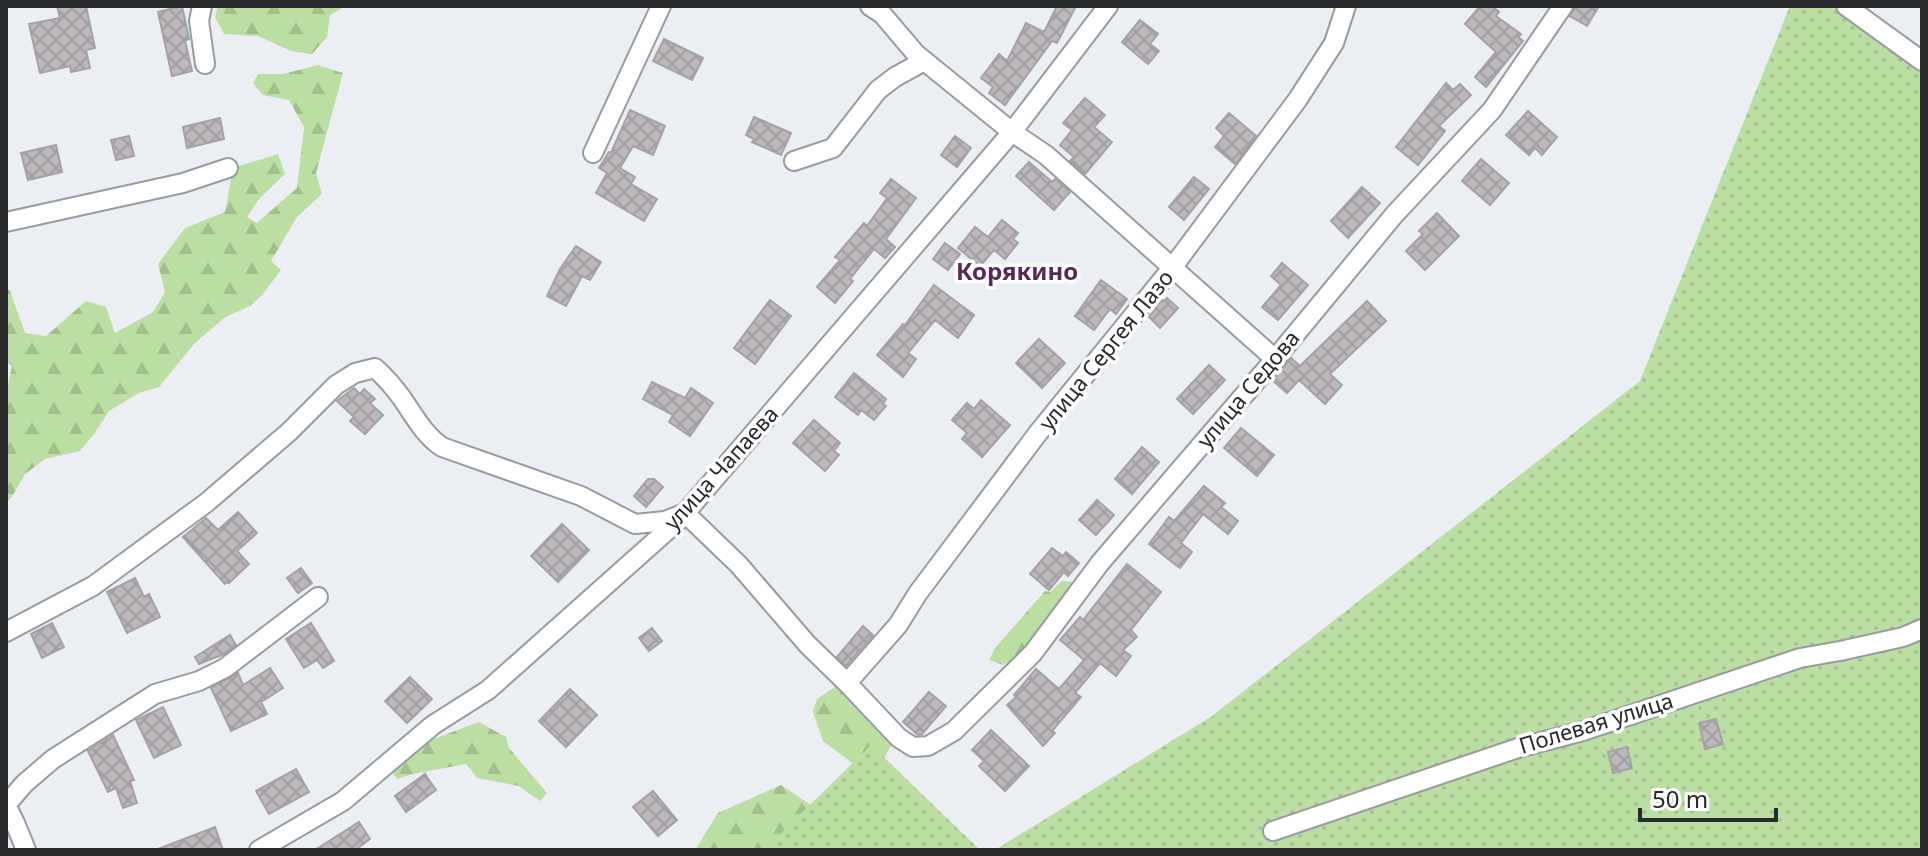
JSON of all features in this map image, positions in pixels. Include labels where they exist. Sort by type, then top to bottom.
[{"type":"street","points":[[202,6],[199,21],[205,64]]},
{"type":"street","points":[[593,153],[661,6]]},
{"type":"street","name":"улица Чапаева","points":[[259,850],[343,801],[433,725],[488,690],[685,513],[1012,132],[1108,6]]},
{"type":"street","name":"улица Сергея Лазо","points":[[847,683],[898,625],[918,593],[1038,433],[1172,268],[1298,99],[1334,43],[1346,6]]},
{"type":"street","name":"улица Седова","points":[[847,683],[899,738],[913,747],[928,746],[954,731],[1033,653],[1100,563],[1394,215],[1492,110],[1563,6]]},
{"type":"street","points":[[1846,6],[1922,61]]},
{"type":"street","points":[[879,9],[916,54],[1012,132],[1046,155],[1275,359]]},
{"type":"street","points":[[794,161],[833,148],[878,90],[924,61]]},
{"type":"street","points":[[6,222],[183,183],[228,168]]},
{"type":"street","points":[[6,632],[93,586],[206,503],[289,432],[336,385],[355,373],[375,368],[390,382],[432,441],[442,447],[581,496],[635,524],[665,521],[685,513],[739,565],[807,644],[847,683]]},
{"type":"street","points":[[26,850],[6,805],[24,784],[64,752],[155,694],[199,681],[225,668],[318,597]]},
{"type":"street","name":"Полевая улица","points":[[1273,831],[1518,748],[1583,731],[1800,658],[1903,637],[1922,629]]},
{"type":"green space","points":[[218,6],[342,6],[330,15],[327,37],[312,54],[291,51],[258,36],[224,34],[215,17]]},
{"type":"green space","points":[[1790,6],[1831,6],[1922,62],[1922,850],[995,850],[1212,716],[1640,381]]},
{"type":"green space","points":[[318,65],[343,73],[316,173],[322,194],[297,217],[271,261],[281,270],[250,306],[224,318],[194,344],[159,387],[139,393],[109,411],[80,451],[45,459],[25,474],[6,504],[6,394],[12,366],[6,361],[6,288],[10,291],[25,333],[46,336],[86,301],[106,307],[115,333],[153,312],[165,292],[158,264],[185,228],[225,212],[233,168],[278,154],[285,174],[260,198],[247,217],[257,223],[297,188],[304,127],[289,100],[263,95],[253,83],[258,74],[283,74]]},
{"type":"green space","points":[[1062,581],[1075,582],[1028,653],[1003,665],[989,660],[995,648],[1045,591],[1050,592]]},
{"type":"green space","points":[[836,686],[891,745],[879,769],[860,769],[823,741],[813,712],[817,699]]},
{"type":"green space","points":[[479,722],[506,737],[509,748],[547,793],[540,801],[519,786],[477,778],[466,764],[397,779],[391,770],[428,741]]},
{"type":"green space","points":[[871,745],[980,850],[764,850]]},
{"type":"green space","points":[[781,785],[835,821],[842,850],[695,850],[718,813]]},
{"type":"building","points":[[57,6],[86,6],[95,48],[86,50],[90,68],[71,72],[70,66],[40,73],[29,24],[60,18]]},
{"type":"building","points":[[182,6],[192,71],[172,76],[158,12]]},
{"type":"building","points":[[1057,6],[1076,6],[1057,43],[1052,41],[1005,105],[989,93],[993,87],[981,78],[999,54],[1007,61],[1026,23],[1044,32]]},
{"type":"building","points":[[1480,6],[1492,6],[1499,12],[1496,16],[1521,34],[1518,37],[1523,41],[1486,87],[1475,77],[1496,52],[1465,24]]},
{"type":"building","points":[[1575,6],[1599,6],[1587,26],[1570,16]]},
{"type":"building","points":[[1140,20],[1158,34],[1150,44],[1159,51],[1148,64],[1122,42]]},
{"type":"building","points":[[664,39],[703,58],[692,80],[653,61]]},
{"type":"building","points":[[1446,83],[1453,90],[1460,84],[1471,95],[1439,126],[1445,131],[1418,165],[1396,147]]},
{"type":"building","points":[[1085,98],[1105,115],[1094,127],[1112,142],[1085,174],[1070,161],[1074,157],[1060,145],[1072,130],[1063,123]]},
{"type":"building","points":[[630,110],[665,126],[653,155],[633,146],[620,168],[635,177],[631,184],[657,199],[644,221],[596,193],[607,173],[599,168],[611,153]]},
{"type":"building","points":[[1528,111],[1557,137],[1542,155],[1535,148],[1529,155],[1506,135]]},
{"type":"building","points":[[1229,113],[1256,136],[1235,164],[1215,147],[1224,136],[1216,128]]},
{"type":"building","points":[[754,117],[791,133],[781,155],[752,142],[754,139],[746,135]]},
{"type":"building","points":[[220,118],[224,139],[187,148],[183,127]]},
{"type":"building","points":[[129,136],[134,156],[116,160],[111,140]]},
{"type":"building","points":[[955,136],[971,148],[957,167],[941,155]]},
{"type":"building","points":[[56,145],[62,172],[28,180],[21,153]]},
{"type":"building","points":[[1481,159],[1509,183],[1490,205],[1462,181]]},
{"type":"building","points":[[1029,162],[1052,182],[1055,179],[1070,192],[1054,210],[1016,176]]},
{"type":"building","points":[[1194,177],[1209,189],[1184,220],[1169,207]]},
{"type":"building","points":[[891,179],[916,198],[886,239],[895,247],[885,258],[874,249],[835,303],[817,287],[840,260],[835,257],[864,223],[867,226],[887,198],[880,193]]},
{"type":"building","points":[[1362,187],[1380,203],[1348,238],[1331,221]]},
{"type":"building","points":[[1437,213],[1459,236],[1425,270],[1406,251],[1423,234],[1419,231]]},
{"type":"building","points":[[1002,220],[1018,233],[1013,239],[1018,243],[1005,259],[994,250],[980,266],[958,248],[975,227],[988,237]]},
{"type":"building","points":[[945,243],[960,254],[948,270],[933,259]]},
{"type":"building","points":[[576,246],[601,262],[590,280],[582,276],[566,306],[547,296]]},
{"type":"building","points":[[1282,263],[1308,285],[1278,320],[1262,307],[1281,285],[1271,276]]},
{"type":"building","points":[[1101,280],[1127,299],[1116,314],[1110,309],[1094,330],[1075,316]]},
{"type":"building","points":[[934,285],[974,315],[958,338],[935,320],[908,353],[916,359],[903,377],[877,355],[905,325]]},
{"type":"building","points":[[1167,298],[1178,308],[1160,328],[1149,317]]},
{"type":"building","points":[[770,300],[791,316],[755,364],[734,348]]},
{"type":"building","points":[[1367,301],[1386,321],[1330,374],[1342,385],[1325,404],[1299,380],[1287,393],[1272,380],[1291,358],[1300,366]]},
{"type":"building","points":[[1039,339],[1065,363],[1042,388],[1016,363]]},
{"type":"building","points":[[1209,365],[1225,380],[1193,414],[1177,399]]},
{"type":"building","points":[[854,373],[886,399],[883,404],[886,406],[874,420],[861,410],[858,415],[835,397]]},
{"type":"building","points":[[652,382],[685,398],[691,388],[713,403],[690,436],[669,422],[673,415],[643,399]]},
{"type":"building","points":[[354,388],[360,394],[364,389],[375,399],[370,403],[383,415],[365,434],[350,421],[354,417],[337,401]]},
{"type":"building","points":[[981,400],[1010,425],[982,457],[962,439],[967,433],[952,420],[967,403],[974,409]]},
{"type":"building","points":[[814,420],[840,443],[834,451],[839,455],[825,471],[793,443]]},
{"type":"building","points":[[1241,428],[1274,455],[1257,476],[1224,448]]},
{"type":"building","points":[[1142,447],[1159,462],[1132,494],[1115,479]]},
{"type":"building","points":[[648,479],[654,479],[663,487],[646,507],[634,496]]},
{"type":"building","points":[[1204,486],[1225,503],[1221,507],[1238,521],[1228,534],[1203,514],[1181,543],[1192,552],[1180,568],[1149,544],[1169,517],[1174,521]]},
{"type":"building","points":[[1097,500],[1114,515],[1096,535],[1079,520]]},
{"type":"building","points":[[238,512],[257,533],[237,551],[249,564],[225,584],[183,537],[206,518],[218,530]]},
{"type":"building","points":[[562,524],[589,550],[558,582],[531,556]]},
{"type":"building","points":[[1052,548],[1063,556],[1066,552],[1079,563],[1068,576],[1064,572],[1049,590],[1030,574]]},
{"type":"building","points":[[1127,564],[1161,592],[1131,630],[1137,637],[1123,650],[1131,656],[1116,676],[1100,663],[1075,693],[1081,697],[1043,746],[1007,705],[1036,669],[1059,689],[1084,660],[1060,640],[1080,617],[1083,620]]},
{"type":"building","points":[[301,568],[312,583],[298,593],[287,578]]},
{"type":"building","points":[[135,578],[144,597],[149,594],[160,617],[127,633],[107,592]]},
{"type":"building","points":[[52,623],[64,647],[42,658],[31,634]]},
{"type":"building","points":[[311,623],[334,661],[323,668],[317,660],[304,668],[286,639]]},
{"type":"building","points":[[863,626],[873,635],[846,666],[837,657]]},
{"type":"building","points":[[652,628],[662,641],[649,651],[639,638]]},
{"type":"building","points":[[230,635],[236,645],[224,654],[199,664],[195,657]]},
{"type":"building","points":[[270,668],[283,688],[261,702],[267,714],[231,731],[211,688],[238,673],[243,685]]},
{"type":"building","points":[[410,677],[432,699],[407,723],[385,701]]},
{"type":"building","points":[[570,689],[597,715],[566,747],[539,721]]},
{"type":"building","points":[[929,692],[946,706],[918,735],[903,722]]},
{"type":"building","points":[[163,707],[181,745],[154,758],[136,720]]},
{"type":"building","points":[[1716,719],[1723,744],[1705,749],[1699,723]]},
{"type":"building","points":[[991,730],[1029,766],[1005,791],[979,766],[984,761],[972,750]]},
{"type":"building","points":[[113,735],[134,780],[130,781],[137,803],[123,808],[116,788],[108,792],[88,751]]},
{"type":"building","points":[[1627,747],[1632,768],[1613,773],[1608,752]]},
{"type":"building","points":[[296,769],[309,792],[269,814],[256,791]]},
{"type":"building","points":[[425,774],[436,790],[406,812],[395,796]]},
{"type":"building","points":[[653,791],[677,820],[658,836],[633,807]]},
{"type":"building","points":[[359,822],[370,839],[355,850],[315,850]]},
{"type":"building","points":[[215,827],[223,850],[158,850],[158,849]]},
{"type":"district","name":"Корякино","points":[[1017,272]]}]
